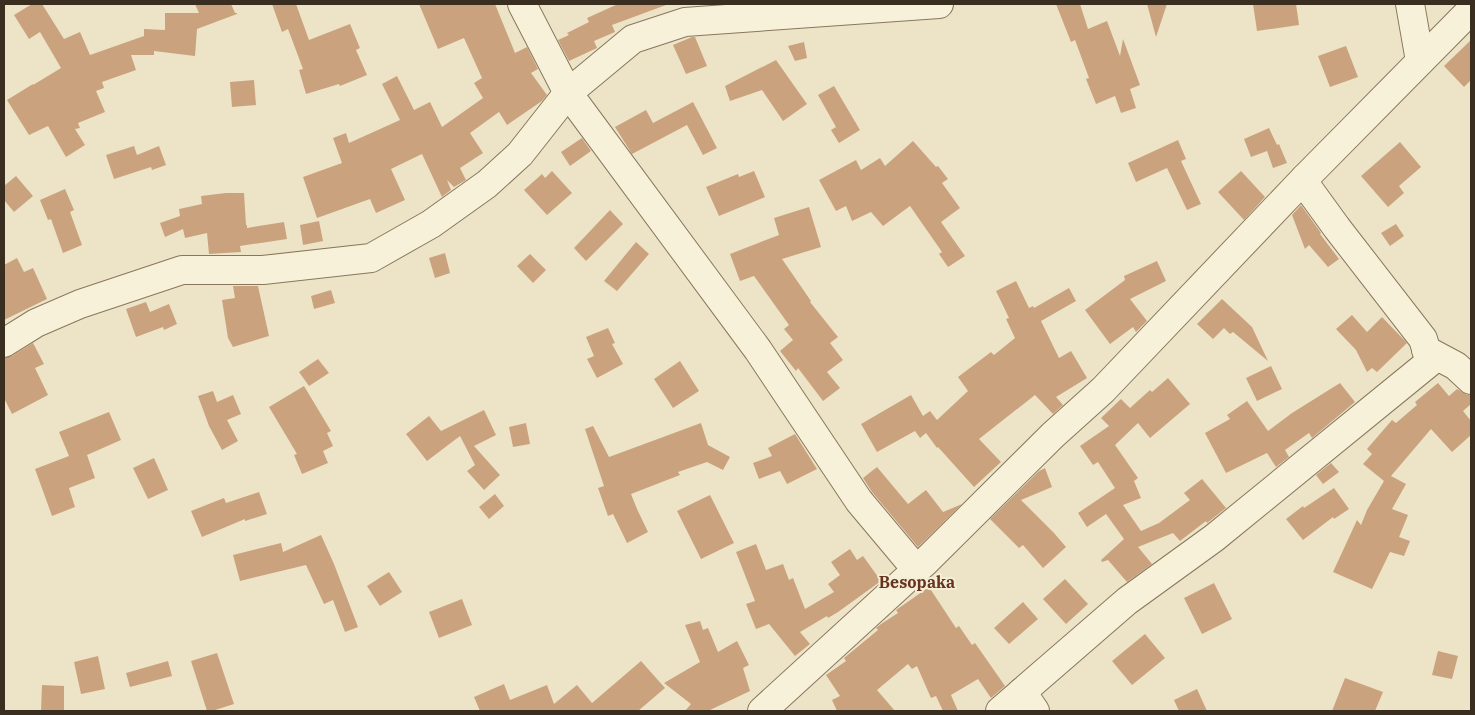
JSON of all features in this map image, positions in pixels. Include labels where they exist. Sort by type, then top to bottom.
[{"type":"street","points":[[522,4],[568,94],[758,350],[859,501],[916,570]]},
{"type":"street","points":[[4,343],[36,323],[80,304],[182,270],[262,270],[371,258],[430,224],[487,184],[520,154],[568,94],[633,39],[685,22],[939,4]]},
{"type":"street","points":[[1410,4],[1420,61]]},
{"type":"street","points":[[762,711],[916,570],[1053,435],[1103,390],[1305,178],[1471,10]]},
{"type":"street","points":[[1000,711],[1029,701],[1127,601],[1214,538],[1430,362],[1423,339],[1337,228],[1308,188],[1305,178]]},
{"type":"street","points":[[1426,350],[1456,366],[1471,380]]},
{"type":"building","points":[[32,4],[42,4],[64,39],[80,32],[90,55],[144,36],[144,29],[165,30],[165,13],[199,13],[195,4],[231,4],[237,14],[197,29],[195,56],[154,51],[154,55],[131,55],[136,70],[102,82],[104,88],[96,91],[105,112],[78,123],[80,128],[75,129],[85,145],[66,157],[48,126],[29,135],[7,100],[61,68],[40,32],[29,39],[14,15]]},
{"type":"building","points":[[272,4],[296,4],[309,40],[350,24],[360,48],[356,50],[367,75],[340,86],[339,84],[306,94],[299,70],[303,69],[288,29],[282,32]]},
{"type":"building","points":[[419,4],[495,4],[515,53],[527,47],[538,69],[531,73],[547,95],[542,101],[507,125],[499,112],[470,133],[483,153],[460,168],[466,180],[454,187],[447,180],[451,190],[442,197],[422,154],[391,169],[405,200],[376,213],[370,199],[317,218],[303,177],[342,163],[333,138],[346,133],[349,143],[400,120],[382,84],[397,76],[414,110],[430,102],[442,127],[483,98],[474,83],[482,78],[464,38],[438,49]]},
{"type":"building","points":[[618,4],[666,5],[612,25],[615,32],[594,41],[597,48],[569,61],[558,40],[569,35],[567,33],[589,22],[587,18]]},
{"type":"building","points":[[1056,4],[1080,4],[1088,29],[1107,21],[1120,56],[1123,39],[1140,85],[1130,89],[1136,108],[1121,113],[1115,96],[1096,104],[1086,79],[1089,78],[1075,40],[1071,42]]},
{"type":"building","points":[[1147,4],[1167,4],[1156,37]]},
{"type":"building","points":[[1253,4],[1296,4],[1299,25],[1257,31]]},
{"type":"building","points":[[695,37],[707,66],[686,74],[673,45]]},
{"type":"building","points":[[1471,40],[1471,80],[1464,87],[1444,66]]},
{"type":"building","points":[[804,42],[807,58],[795,61],[788,46]]},
{"type":"building","points":[[1346,46],[1358,77],[1330,87],[1318,56]]},
{"type":"building","points":[[776,60],[807,104],[783,121],[762,90],[730,101],[725,86]]},
{"type":"building","points":[[254,80],[256,105],[232,107],[230,82]]},
{"type":"building","points":[[834,86],[860,130],[839,143],[831,130],[836,127],[818,95]]},
{"type":"building","points":[[693,102],[717,148],[703,155],[687,125],[632,154],[615,127],[646,110],[653,123]]},
{"type":"building","points":[[1269,128],[1277,145],[1279,144],[1287,163],[1273,168],[1267,151],[1251,157],[1244,139]]},
{"type":"building","points":[[582,138],[591,151],[570,166],[561,152]]},
{"type":"building","points":[[1178,140],[1186,159],[1181,161],[1201,204],[1187,210],[1167,168],[1136,182],[1128,163]]},
{"type":"building","points":[[913,141],[948,179],[942,183],[960,208],[941,222],[965,256],[948,267],[939,254],[942,252],[910,206],[883,226],[871,212],[852,221],[846,206],[836,211],[819,180],[856,160],[861,170],[880,158],[885,166]]},
{"type":"building","points":[[1400,142],[1421,167],[1399,186],[1404,193],[1388,207],[1361,176]]},
{"type":"building","points":[[134,146],[137,155],[159,146],[166,165],[152,170],[151,167],[114,179],[106,155]]},
{"type":"building","points":[[552,171],[572,193],[547,215],[524,190],[542,174],[545,178]]},
{"type":"building","points":[[754,171],[765,197],[719,216],[706,187],[738,174],[739,177]]},
{"type":"building","points":[[1241,171],[1265,197],[1244,220],[1218,192]]},
{"type":"building","points":[[16,176],[33,196],[14,212],[4,200],[4,186]]},
{"type":"building","points":[[65,189],[74,210],[70,212],[82,245],[63,253],[51,219],[48,220],[40,200]]},
{"type":"building","points":[[244,193],[247,228],[284,222],[287,239],[240,246],[241,252],[209,254],[207,233],[185,238],[183,229],[165,237],[160,223],[180,216],[179,209],[202,204],[201,196]]},
{"type":"building","points":[[1301,205],[1339,259],[1328,267],[1309,245],[1305,249],[1292,215]]},
{"type":"building","points":[[809,207],[821,247],[782,259],[810,302],[838,337],[830,343],[843,360],[827,372],[840,388],[823,401],[798,368],[796,371],[780,351],[793,340],[784,329],[789,325],[754,276],[740,281],[730,254],[779,235],[774,218]]},
{"type":"building","points":[[610,210],[623,224],[586,261],[574,248]]},
{"type":"building","points":[[319,221],[323,241],[303,245],[300,225]]},
{"type":"building","points":[[1396,224],[1404,236],[1390,246],[1381,233]]},
{"type":"building","points":[[636,242],[649,254],[617,291],[604,281]]},
{"type":"building","points":[[445,253],[450,273],[435,278],[429,258]]},
{"type":"building","points":[[530,254],[546,270],[533,283],[517,266]]},
{"type":"building","points":[[17,258],[24,272],[33,268],[47,299],[4,320],[4,265]]},
{"type":"building","points":[[1157,261],[1166,281],[1130,299],[1147,321],[1136,332],[1133,327],[1110,344],[1085,310],[1125,280],[1124,276]]},
{"type":"building","points":[[1016,281],[1029,308],[1033,306],[1034,308],[1069,288],[1076,301],[1041,321],[1059,358],[1071,351],[1087,378],[1056,397],[1063,405],[1053,414],[1035,395],[979,439],[1001,462],[974,487],[937,448],[926,433],[920,438],[915,431],[877,452],[861,424],[911,395],[923,416],[930,411],[937,420],[968,391],[958,377],[991,352],[994,355],[1015,338],[1006,319],[1009,318],[996,291]]},
{"type":"building","points":[[233,286],[258,286],[269,336],[233,347],[228,338],[222,300],[235,298]]},
{"type":"building","points":[[331,290],[335,303],[314,309],[311,296]]},
{"type":"building","points":[[1222,299],[1252,327],[1268,361],[1233,332],[1230,334],[1224,328],[1213,339],[1197,324]]},
{"type":"building","points":[[146,302],[150,312],[169,304],[177,324],[164,330],[163,327],[136,337],[126,309]]},
{"type":"building","points":[[1352,315],[1367,332],[1382,317],[1407,343],[1377,372],[1372,368],[1367,372],[1356,350],[1336,329]]},
{"type":"building","points":[[608,328],[615,343],[612,344],[623,364],[597,378],[587,359],[594,356],[586,337]]},
{"type":"building","points":[[33,343],[44,364],[35,368],[48,395],[12,414],[4,398],[4,358],[12,356]]},
{"type":"building","points":[[318,359],[329,373],[309,386],[299,372]]},
{"type":"building","points":[[680,361],[699,391],[673,408],[654,379]]},
{"type":"building","points":[[1271,366],[1282,389],[1257,401],[1246,378]]},
{"type":"building","points":[[1168,378],[1190,404],[1150,438],[1138,423],[1115,445],[1138,478],[1134,481],[1141,498],[1123,505],[1141,531],[1159,523],[1190,500],[1184,493],[1202,479],[1226,508],[1180,541],[1173,533],[1138,547],[1152,564],[1127,582],[1108,560],[1102,562],[1101,560],[1124,539],[1106,514],[1087,527],[1078,513],[1115,488],[1098,462],[1093,465],[1080,446],[1109,426],[1101,418],[1121,399],[1130,408],[1150,390],[1152,392]]},
{"type":"building","points":[[1340,383],[1355,402],[1312,438],[1309,433],[1285,450],[1289,457],[1276,467],[1267,453],[1226,473],[1205,433],[1230,419],[1227,415],[1247,401],[1268,431],[1292,413]]},
{"type":"building","points":[[1438,383],[1449,396],[1457,389],[1467,395],[1471,395],[1471,404],[1463,411],[1471,421],[1471,435],[1452,452],[1431,429],[1391,476],[1406,484],[1392,509],[1408,515],[1399,537],[1410,541],[1404,556],[1390,552],[1372,589],[1333,572],[1357,520],[1361,525],[1367,510],[1384,481],[1363,464],[1372,454],[1367,449],[1392,420],[1396,423],[1417,405],[1415,402]]},
{"type":"building","points":[[304,386],[331,431],[327,433],[333,446],[323,451],[328,463],[302,474],[294,455],[297,454],[269,407]]},
{"type":"building","points":[[213,391],[217,402],[233,395],[241,414],[227,420],[238,441],[222,450],[209,426],[198,396]]},
{"type":"building","points":[[484,410],[496,435],[474,446],[500,475],[484,490],[467,471],[475,465],[460,436],[427,461],[406,434],[429,416],[441,431]]},
{"type":"building","points":[[109,412],[121,440],[87,455],[95,478],[69,488],[75,507],[52,516],[35,469],[69,456],[59,432]]},
{"type":"building","points":[[526,423],[530,444],[513,447],[509,427]]},
{"type":"building","points":[[701,423],[708,445],[730,457],[723,470],[707,462],[678,472],[680,475],[631,494],[648,532],[627,543],[613,514],[608,516],[598,488],[604,486],[585,429],[593,426],[609,457]]},
{"type":"building","points":[[795,434],[817,469],[787,484],[780,471],[759,479],[753,463],[772,456],[768,448]]},
{"type":"building","points":[[154,458],[168,490],[148,499],[133,468]]},
{"type":"building","points":[[1331,463],[1339,472],[1323,484],[1316,475]]},
{"type":"building","points":[[877,467],[908,504],[926,490],[943,512],[962,504],[918,547],[872,492],[863,478]]},
{"type":"building","points":[[1045,468],[1052,487],[1021,500],[1066,547],[1043,568],[1023,545],[1019,548],[990,519],[1039,471]]},
{"type":"building","points":[[1334,488],[1349,509],[1334,519],[1333,517],[1303,540],[1286,519],[1303,506],[1304,508]]},
{"type":"building","points":[[259,492],[267,514],[245,521],[245,519],[202,537],[191,511],[224,498],[226,503]]},
{"type":"building","points":[[495,494],[504,506],[489,519],[479,507]]},
{"type":"building","points":[[710,495],[734,543],[701,559],[677,511]]},
{"type":"building","points":[[321,535],[358,627],[345,632],[333,600],[324,604],[306,565],[240,581],[233,555],[281,543],[283,552]]},
{"type":"building","points":[[756,544],[766,570],[783,564],[789,580],[793,578],[805,609],[834,592],[828,584],[840,575],[831,562],[850,549],[857,560],[863,556],[881,581],[838,612],[828,618],[827,616],[800,632],[810,644],[795,656],[769,624],[756,629],[746,604],[755,601],[736,552]]},
{"type":"building","points":[[389,572],[402,592],[380,606],[367,586]]},
{"type":"building","points":[[1065,579],[1088,604],[1066,624],[1043,599]]},
{"type":"building","points":[[1214,583],[1232,619],[1202,634],[1184,598]]},
{"type":"building","points":[[929,587],[956,628],[959,626],[972,645],[975,643],[1005,686],[991,698],[978,679],[951,695],[958,711],[943,711],[936,696],[931,698],[917,666],[912,669],[908,664],[877,690],[895,711],[837,711],[832,700],[840,696],[826,675],[846,661],[844,658],[878,630],[876,628],[898,613],[896,610]]},
{"type":"building","points":[[462,599],[472,625],[439,638],[429,612]]},
{"type":"building","points":[[1023,602],[1038,619],[1009,644],[994,628]]},
{"type":"building","points":[[700,621],[703,630],[708,628],[718,652],[737,641],[749,665],[743,668],[750,691],[708,711],[685,711],[691,704],[664,683],[700,662],[685,625]]},
{"type":"building","points":[[1145,634],[1165,658],[1132,685],[1112,661]]},
{"type":"building","points":[[1438,651],[1458,656],[1452,679],[1432,675]]},
{"type":"building","points":[[217,653],[234,704],[207,711],[191,661]]},
{"type":"building","points":[[98,656],[105,689],[81,694],[74,662]]},
{"type":"building","points":[[168,661],[172,676],[130,687],[126,673]]},
{"type":"building","points":[[641,661],[665,688],[638,711],[480,711],[474,697],[504,684],[510,700],[547,685],[554,704],[577,685],[592,703]]},
{"type":"building","points":[[1345,678],[1383,692],[1375,711],[1332,711]]},
{"type":"building","points":[[42,685],[64,686],[64,711],[41,711]]},
{"type":"building","points":[[1197,689],[1207,711],[1179,711],[1174,700]]},
{"type":"district","name":"Besopaka","points":[[917,582]]}]
